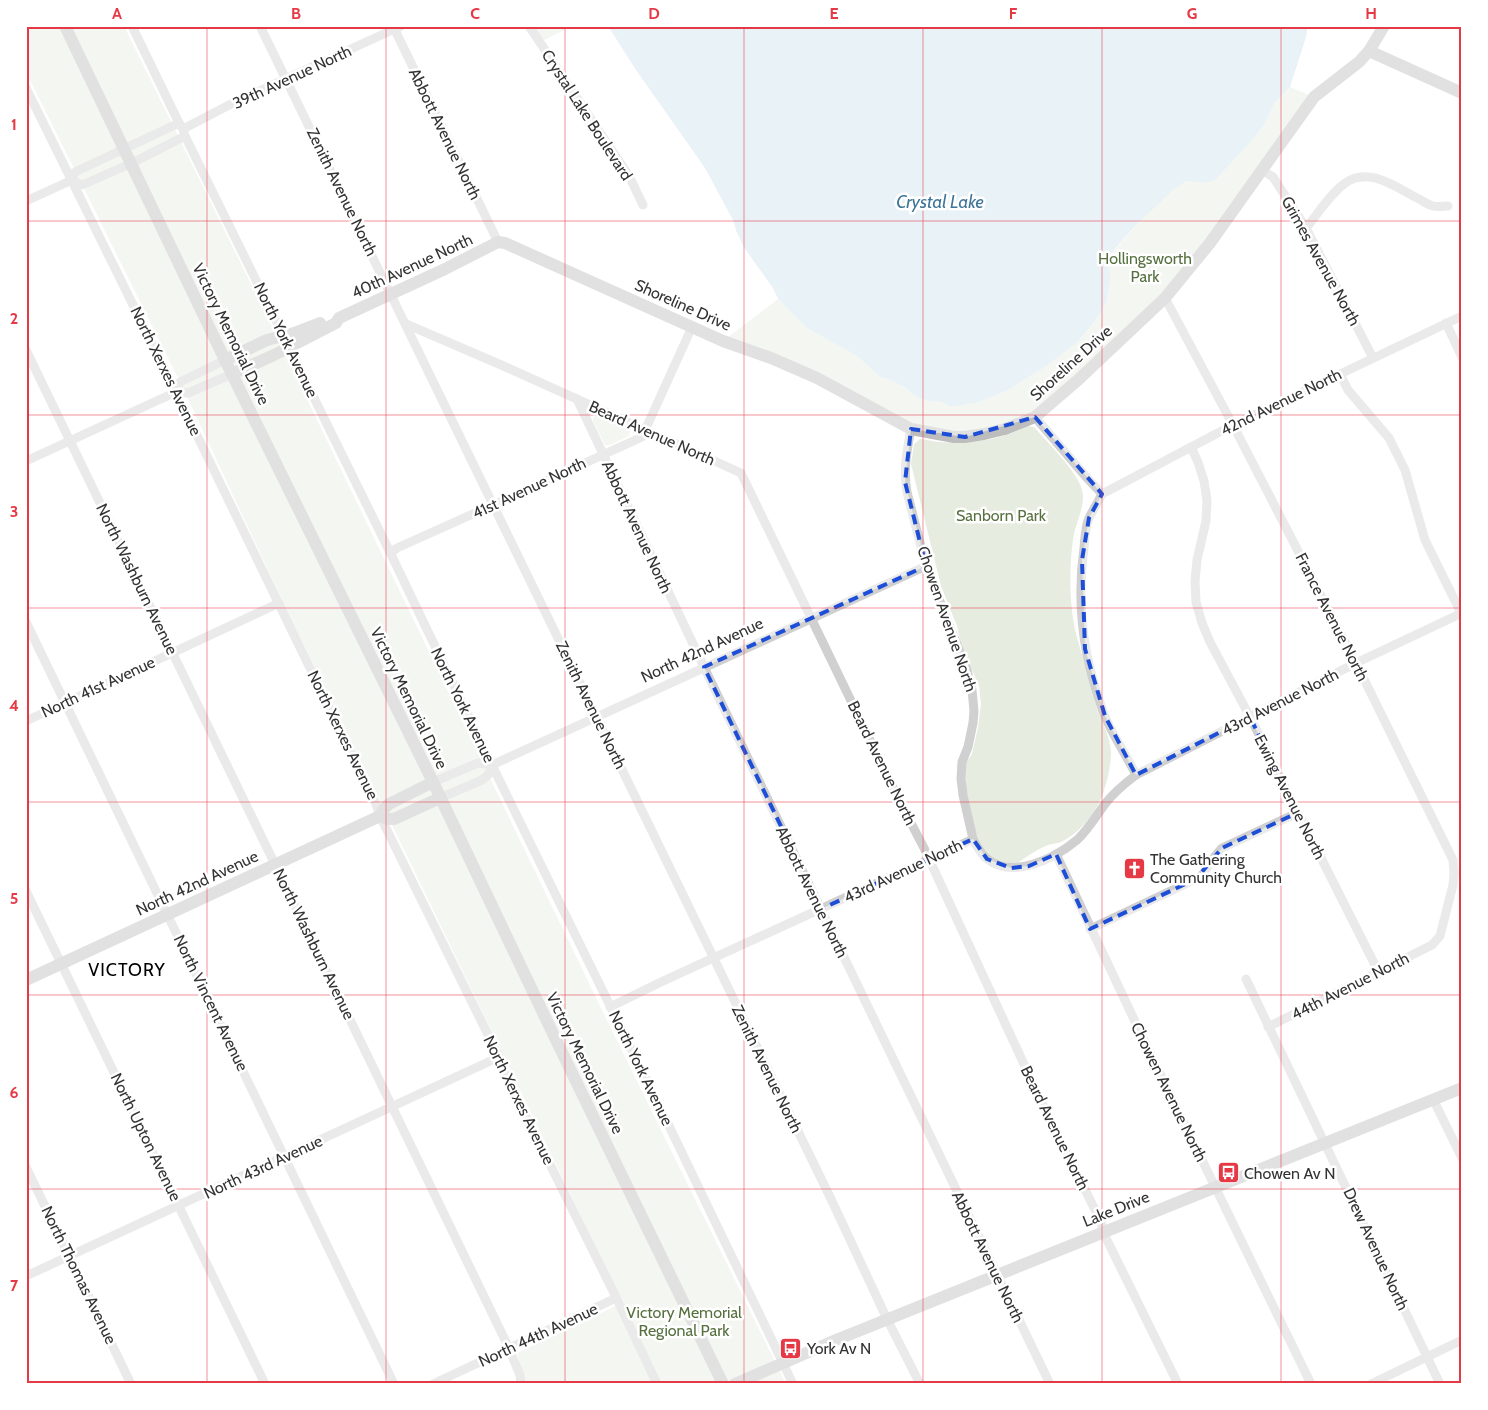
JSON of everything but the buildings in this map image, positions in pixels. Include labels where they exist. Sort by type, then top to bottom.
[{"type":"street","name":"Victory Memorial Drive","points":[[65,26],[225,360],[433,782],[723,1384]]},
{"type":"street","name":"North York Avenue","points":[[132,26],[390,552],[793,1384]]},
{"type":"street","name":"Zenith Avenue North","points":[[260,26],[920,1384]]},
{"type":"street","name":"Crystal Lake Boulevard","points":[[529,26],[628,176],[643,205]]},
{"type":"street","points":[[1384,26],[1369,52],[1462,93]]},
{"type":"street","name":"39th Avenue North","points":[[183,129],[233,103],[396,27]]},
{"type":"street","name":"Abbott Avenue North","points":[[396,27],[498,242]]},
{"type":"street","name":"Shoreline Drive","points":[[498,242],[505,243],[731,344],[771,358],[817,378],[911,429],[945,436],[965,437],[1005,429],[1035,417],[1078,380],[1165,298],[1210,243],[1314,96],[1359,62],[1369,52]]},
{"type":"street","name":"North Xerxes Avenue","points":[[26,88],[279,603],[377,806],[380,816],[499,1058],[500,1064],[657,1384]]},
{"type":"street","points":[[26,201],[72,180],[75,172],[124,148],[183,129]]},
{"type":"street","points":[[72,180],[82,185],[132,163],[183,129]]},
{"type":"street","name":"Grimes Avenue North","points":[[1262,170],[1273,177],[1306,228],[1373,358]]},
{"type":"street","points":[[1306,228],[1338,188],[1346,182],[1364,176],[1374,177],[1432,206],[1448,206]]},
{"type":"street","name":"40th Avenue North","points":[[286,341],[336,323],[339,318],[445,269],[498,242]]},
{"type":"street","name":"France Avenue North","points":[[1165,298],[1356,663],[1453,860],[1453,886],[1440,936],[1432,945]]},
{"type":"street","name":"42nd Avenue North","points":[[1102,494],[1233,425],[1462,316]]},
{"type":"street","points":[[1446,323],[1462,356]]},
{"type":"street","name":"Beard Avenue North","points":[[406,324],[500,364],[741,473],[929,859],[1041,1101],[1101,1222],[1103,1232],[1178,1384]]},
{"type":"street","points":[[645,430],[692,327]]},
{"type":"street","points":[[176,392],[180,382],[268,340],[286,341]]},
{"type":"street","points":[[26,461],[176,392],[188,394],[232,374],[286,341]]},
{"type":"street","name":"North Washburn Avenue","points":[[26,350],[509,1348],[520,1375],[521,1384]]},
{"type":"street","points":[[1340,374],[1348,390],[1389,438],[1405,470],[1425,540],[1461,614]]},
{"type":"street","name":"Abbott Avenue North","points":[[577,399],[704,667],[1050,1384]]},
{"type":"street","points":[[1035,417],[1086,478],[1102,494],[1089,518],[1082,560],[1081,586],[1085,649],[1090,672],[1105,716],[1136,775]]},
{"type":"street","name":"Chowen Avenue North","points":[[911,429],[905,482],[926,566],[967,670],[972,690],[974,723],[962,762],[961,778],[974,839]]},
{"type":"street","name":"41st Avenue North","points":[[390,552],[642,436],[645,430]]},
{"type":"street","name":"Ewing Avenue North","points":[[1190,447],[1198,462],[1207,500],[1206,520],[1197,560],[1195,581],[1196,602],[1202,623],[1378,971]]},
{"type":"street","name":"North 42nd Avenue","points":[[26,980],[380,816],[389,804],[433,782],[478,763],[492,765],[926,566]]},
{"type":"street","name":"North 41st Avenue","points":[[26,721],[279,603]]},
{"type":"street","name":"43rd Avenue North","points":[[610,1007],[974,839],[982,854],[988,859],[996,864],[1011,868],[1029,866],[1056,854],[1077,839],[1121,786],[1136,775],[1356,663],[1461,614]]},
{"type":"street","name":"North Vincent Avenue","points":[[26,622],[394,1384]]},
{"type":"street","name":"North 42nd Avenue","points":[[380,816],[394,819],[482,780],[489,774],[492,765]]},
{"type":"street","points":[[1090,929],[1196,879],[1204,873],[1222,848],[1297,813]]},
{"type":"street","name":"Chowen Avenue North","points":[[1056,854],[1090,929],[1311,1384]]},
{"type":"street","name":"North Upton Avenue","points":[[26,892],[265,1384]]},
{"type":"street","name":"44th Avenue North","points":[[1268,1027],[1432,945]]},
{"type":"street","name":"Drew Avenue North","points":[[1246,979],[1440,1384]]},
{"type":"street","name":"North 43rd Avenue","points":[[26,1276],[499,1058]]},
{"type":"street","name":"Lake Drive","points":[[735,1384],[887,1319],[1462,1088]]},
{"type":"street","points":[[1433,1099],[1462,1158]]},
{"type":"street","name":"North Thomas Avenue","points":[[26,1166],[131,1384]]},
{"type":"street","name":"North 44th Avenue","points":[[433,1384],[616,1298]]},
{"type":"street","points":[[1371,1384],[1462,1340]]},
{"type":"highlighted area","points":[[1035,417],[1102,494],[1089,518],[1082,560],[1085,649],[1105,716],[1136,775],[1250,717],[1297,813],[1222,848],[1196,879],[1090,929],[1056,854],[1029,866],[1011,868],[987,859],[973,839],[821,909],[704,667],[926,566],[905,482],[911,429],[965,437]]},
{"type":"green space","name":"Victory Memorial Regional Park","points":[[26,26],[124,26],[277,337],[601,1008],[786,1384],[525,1384],[517,1353],[624,1302],[283,602],[180,382],[26,72]]},
{"type":"green space","points":[[530,26],[573,26],[540,42]]},
{"type":"green space","name":"Hollingsworth Park","points":[[1290,87],[1314,97],[1165,298],[1035,417],[965,437],[893,420],[723,341],[778,299],[807,328],[857,356],[880,377],[889,379],[906,388],[915,396],[928,401],[942,402],[951,407],[980,402],[1008,390],[1045,367],[1078,342],[1100,314],[1107,301],[1110,271],[1107,261],[1122,242],[1156,204],[1178,185],[1186,181],[1205,183],[1236,156],[1264,125],[1274,104]]},
{"type":"green space","points":[[597,415],[628,429],[630,431],[629,436],[610,445],[605,445],[593,421],[593,418]]},
{"type":"green space","name":"Sanborn Park","points":[[1027,426],[1034,427],[1061,457],[1075,475],[1082,490],[1083,501],[1074,534],[1071,557],[1070,582],[1072,606],[1075,629],[1089,684],[1111,752],[1104,791],[1096,809],[1086,822],[1075,833],[1061,842],[1050,844],[1016,864],[991,860],[980,844],[976,834],[966,789],[965,764],[972,754],[978,728],[981,704],[979,686],[961,645],[957,626],[941,586],[911,464],[914,444],[920,439],[939,442],[973,442],[1006,435]]},
{"type":"water","name":"Crystal Lake","points":[[608,26],[1307,26],[1307,34],[1290,87],[1274,104],[1264,125],[1252,140],[1215,180],[1205,183],[1186,181],[1173,190],[1135,226],[1116,248],[1107,261],[1110,271],[1110,283],[1107,301],[1100,314],[1078,342],[1045,367],[1008,390],[980,402],[951,407],[942,402],[928,401],[915,396],[906,388],[889,379],[880,377],[857,356],[807,328],[778,299],[773,288],[745,249],[733,220],[705,168],[636,70]]},
{"type":"place","name":"The Gathering Community Church","points":[[1134,868]]},
{"type":"place","name":"Chowen Av N","points":[[1228,1173]]},
{"type":"place","name":"York Av N","points":[[791,1348]]},
{"type":"district","name":"VICTORY","points":[[127,970]]}]
